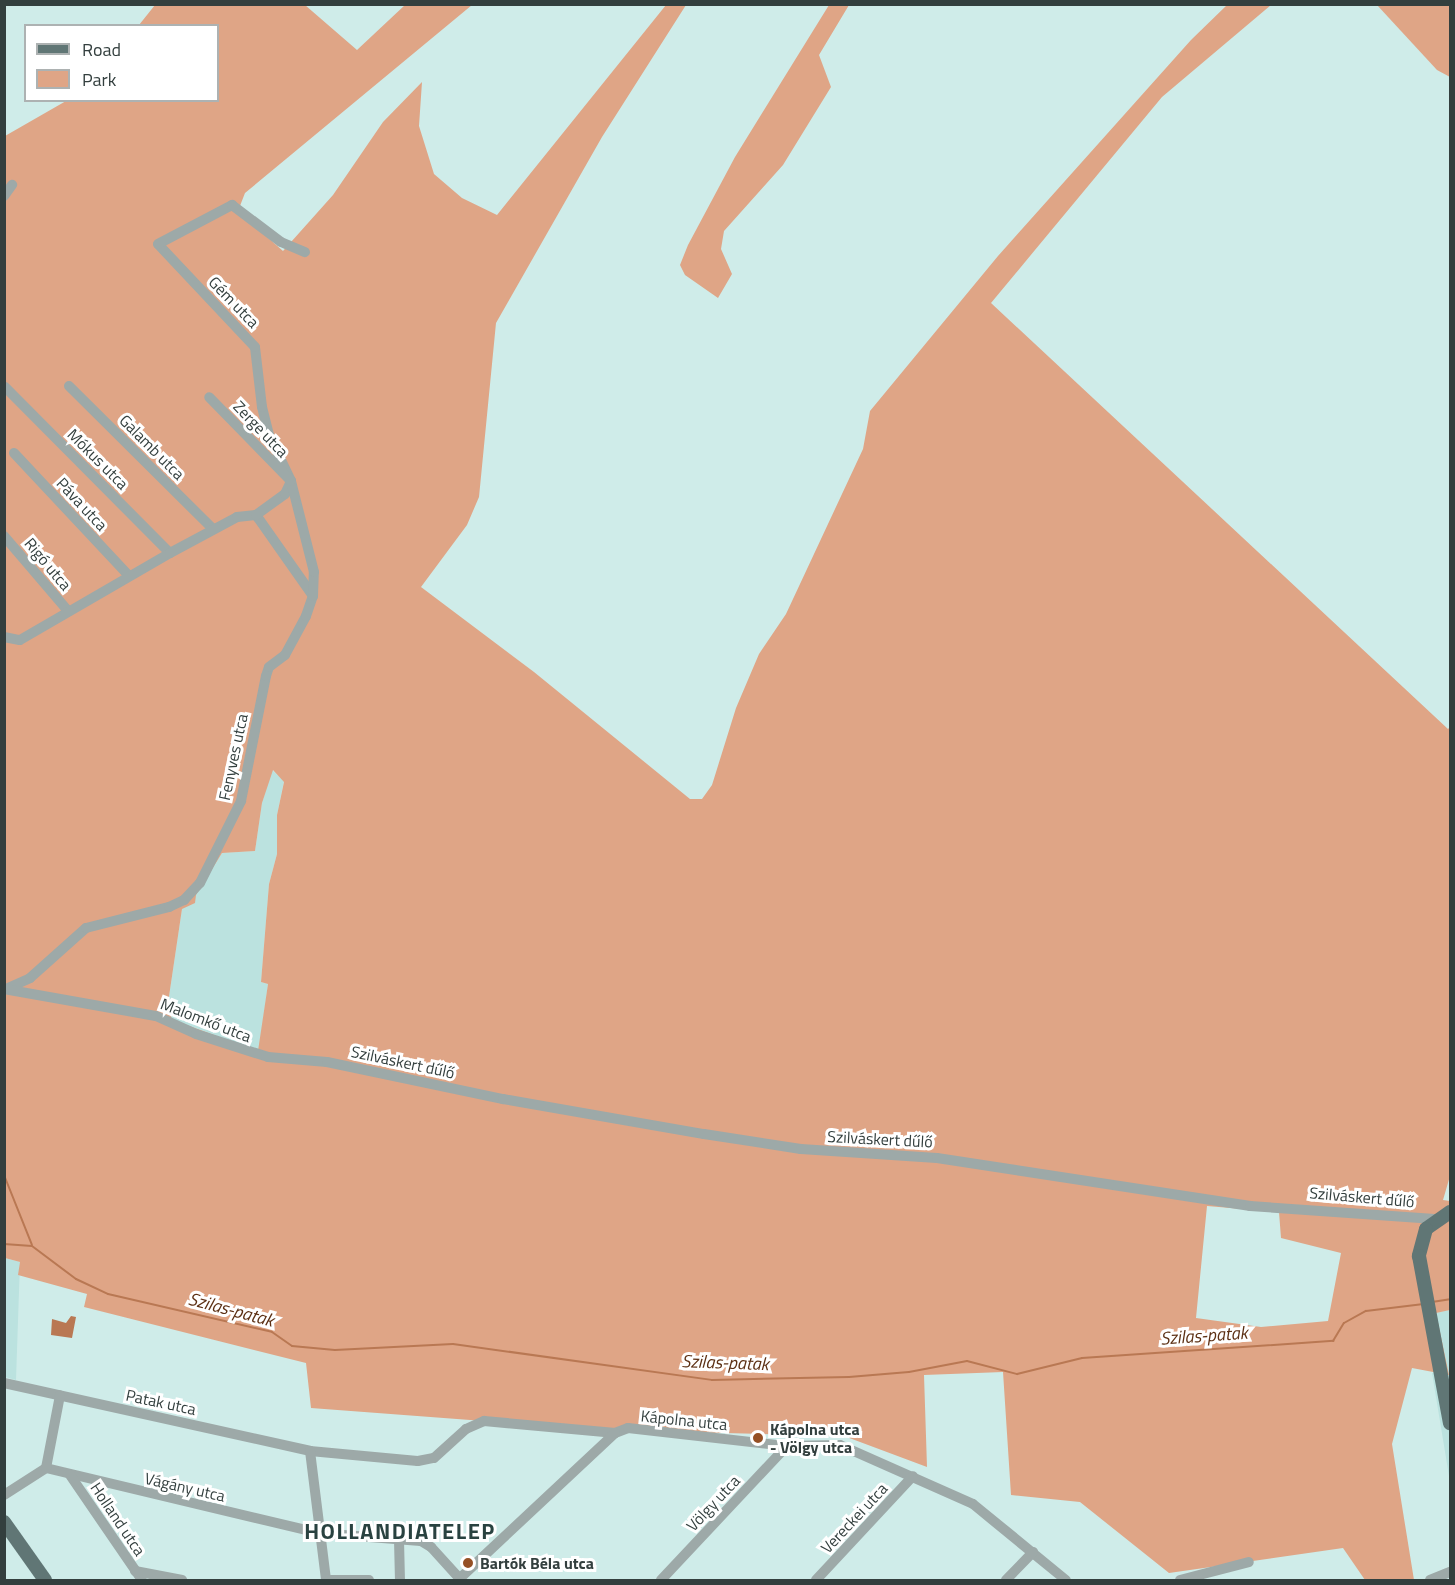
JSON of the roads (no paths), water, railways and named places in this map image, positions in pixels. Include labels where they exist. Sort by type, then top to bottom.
[{"type":"main road","points":[[1450,1212],[1435,1219],[1426,1229],[1419,1246],[1427,1303],[1450,1423]]},
{"type":"main road","points":[[4,1522],[45,1581]]},
{"type":"street","points":[[4,196],[12,185]]},
{"type":"street","name":"Gém utca","points":[[291,481],[269,435],[262,407],[255,346],[158,244],[232,205],[281,242],[305,252]]},
{"type":"street","name":"Galamb utca","points":[[69,386],[213,529]]},
{"type":"street","name":"Mókus utca","points":[[5,387],[170,553]]},
{"type":"street","name":"Zerge utca","points":[[209,398],[291,481]]},
{"type":"street","name":"Páva utca","points":[[14,453],[129,576]]},
{"type":"street","points":[[10,639],[68,611],[213,529],[237,517],[256,515],[285,494],[291,481]]},
{"type":"street","name":"Fenyves utca","points":[[4,988],[22,983],[86,928],[169,907],[184,900],[206,874],[241,801],[266,676],[294,640],[313,596],[314,572],[291,481]]},
{"type":"street","points":[[256,515],[313,596]]},
{"type":"street","name":"Rigó utca","points":[[4,536],[68,611]]},
{"type":"street","points":[[37,972],[40,989],[48,997]]},
{"type":"street","name":"Malomkő utca","points":[[4,988],[156,1016],[196,1034],[268,1057],[327,1062]]},
{"type":"street","name":"Szilváskert dűlő","points":[[327,1062],[503,1099],[790,1148],[937,1158],[1250,1206],[1435,1219]]},
{"type":"street","name":"Patak utca","points":[[4,1383],[310,1451]]},
{"type":"street","points":[[4,1495],[46,1468],[60,1395]]},
{"type":"street","name":"Kápolna utca","points":[[310,1451],[430,1460],[466,1429],[484,1421],[615,1433],[628,1428],[787,1446],[840,1445],[973,1504],[1066,1581]]},
{"type":"street","points":[[460,1580],[615,1433]]},
{"type":"street","name":"Völgy utca","points":[[666,1579],[787,1446]]},
{"type":"street","points":[[310,1451],[318,1533],[326,1581]]},
{"type":"street","name":"Vágány utca","points":[[46,1468],[318,1533],[426,1543],[460,1580]]},
{"type":"street","name":"Holland utca","points":[[70,1475],[139,1576]]},
{"type":"street","name":"Vereckei utca","points":[[816,1581],[913,1476]]},
{"type":"street","points":[[399,1540],[400,1581]]},
{"type":"street","points":[[1006,1581],[1033,1552]]},
{"type":"street","points":[[1180,1581],[1187,1575],[1249,1562]]},
{"type":"street","points":[[1430,1581],[1450,1572]]},
{"type":"street","points":[[139,1576],[182,1581]]},
{"type":"street","points":[[331,1581],[369,1581]]},
{"type":"waterway","points":[[4,1175],[32,1245]]},
{"type":"waterway","name":"Szilas-patak","points":[[4,1244],[32,1246],[76,1279],[108,1294],[272,1332],[292,1346],[335,1350],[453,1344],[712,1380],[849,1377],[909,1372],[967,1361],[1017,1374],[1082,1358],[1333,1341],[1344,1323],[1366,1311],[1424,1304]]},
{"type":"waterway","name":"Szilas-patak","points":[[1432,1302],[1450,1299]]},
{"type":"place","name":"Kápolna utca - Völgy utca","points":[[758,1438]]},
{"type":"place","name":"Bartók Béla utca","points":[[468,1563]]},
{"type":"district","name":"HOLLANDIATELEP","points":[[400,1532]]}]
